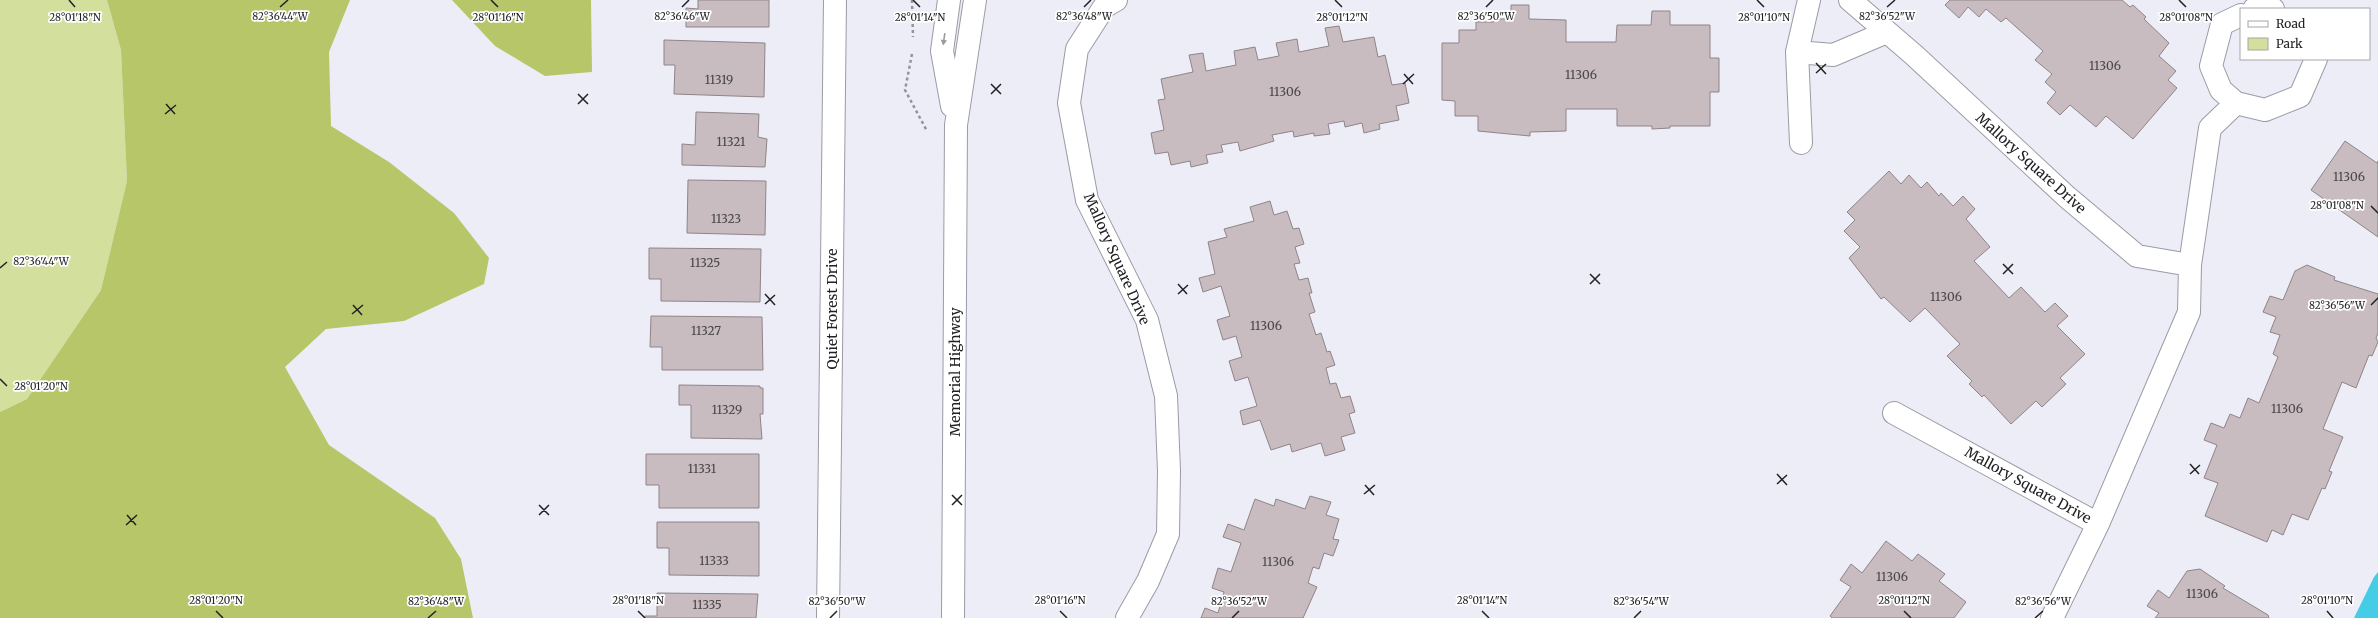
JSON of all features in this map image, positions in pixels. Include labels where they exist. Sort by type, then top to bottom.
[{"type":"street","name":"Quiet Forest Drive","points":[[828,618],[835,0]]},
{"type":"street","name":"Memorial Highway","points":[[949,0],[942,51],[956,125]]},
{"type":"street","name":"Memorial Highway","points":[[953,618],[956,125],[975,0]]},
{"type":"street","name":"Mallory Square Drive","points":[[1116,0],[1104,7],[1078,49],[1069,103],[1087,200],[1147,320],[1166,396],[1169,471],[1168,534],[1148,581],[1127,618]]},
{"type":"street","points":[[1801,143],[1797,52],[1809,0]]},
{"type":"street","name":"Mallory Square Drive","points":[[1850,0],[1888,32],[2067,197],[2137,256],[2190,265]]},
{"type":"street","points":[[2240,15],[2222,24],[2211,66],[2221,90],[2236,103],[2265,110],[2300,96],[2316,60]]},
{"type":"street","points":[[1797,52],[1833,55],[1888,32]]},
{"type":"street","name":"Mallory Square Drive","points":[[2052,618],[2098,524],[2189,312],[2190,265],[2210,128],[2236,103]]},
{"type":"street","name":"Mallory Square Drive","points":[[1894,412],[2098,524]]},
{"type":"path","points":[[912,0],[913,40]]},
{"type":"path","points":[[905,90],[913,48]]},
{"type":"green space","points":[[0,0],[107,0],[121,50],[127,181],[101,290],[27,399],[0,412]]},
{"type":"green space","points":[[107,0],[350,0],[329,52],[331,126],[389,162],[454,213],[489,258],[484,284],[404,321],[326,329],[285,367],[329,445],[435,518],[461,559],[473,618],[0,618],[0,412],[27,399],[101,290],[127,181],[121,50]]},
{"type":"green space","points":[[452,0],[591,0],[592,72],[545,76],[495,46]]},
{"type":"water","points":[[2378,572],[2378,618],[2354,618],[2374,577]]},
{"type":"building","points":[[698,0],[769,0],[769,27],[686,27],[686,8],[698,9]]},
{"type":"building","points":[[1950,0],[2122,0],[2130,7],[2133,5],[2146,17],[2144,19],[2169,43],[2159,56],[2176,71],[2168,80],[2177,88],[2133,139],[2106,116],[2096,127],[2070,105],[2060,115],[2047,103],[2056,92],[2045,82],[2052,74],[2035,60],[2043,51],[2006,18],[2001,22],[1986,9],[1979,17],[1968,7],[1959,18],[1945,5]]},
{"type":"building","points":[[1511,5],[1529,5],[1529,19],[1566,20],[1566,42],[1616,42],[1617,25],[1651,25],[1652,11],[1670,11],[1670,25],[1710,25],[1710,58],[1719,58],[1719,92],[1710,92],[1710,126],[1670,126],[1670,128],[1652,129],[1652,126],[1617,126],[1617,109],[1566,109],[1566,131],[1530,132],[1530,136],[1478,131],[1478,116],[1455,116],[1455,101],[1442,100],[1442,43],[1459,43],[1459,30],[1476,30],[1476,22],[1494,22],[1494,19],[1511,19]]},
{"type":"building","points":[[1339,26],[1343,42],[1374,37],[1378,57],[1385,55],[1392,85],[1405,83],[1409,103],[1396,106],[1399,120],[1379,124],[1380,129],[1364,133],[1362,123],[1345,127],[1344,121],[1328,124],[1330,134],[1314,136],[1314,133],[1294,137],[1293,131],[1272,135],[1274,141],[1240,151],[1238,142],[1221,145],[1223,152],[1206,155],[1208,163],[1191,167],[1190,161],[1171,165],[1168,152],[1155,154],[1151,133],[1164,130],[1158,100],[1165,99],[1161,79],[1193,72],[1189,55],[1203,53],[1206,71],[1236,65],[1234,51],[1255,47],[1258,60],[1279,56],[1276,43],[1297,39],[1299,52],[1329,46],[1325,28]]},
{"type":"building","points":[[664,40],[765,43],[764,97],[674,94],[675,65],[664,65]]},
{"type":"building","points":[[696,112],[759,114],[758,137],[767,139],[765,167],[682,165],[682,144],[695,145]]},
{"type":"building","points":[[2345,141],[2377,163],[2378,161],[2378,237],[2311,190]]},
{"type":"building","points":[[1889,171],[1901,184],[1909,175],[1921,188],[1927,182],[1939,196],[1941,193],[1953,206],[1963,196],[1975,209],[1966,219],[1990,247],[1974,261],[2009,298],[2021,287],[2045,312],[2055,303],[2068,316],[2057,326],[2085,354],[2060,378],[2066,384],[2042,407],[2036,401],[2011,424],[1984,395],[1982,397],[1969,384],[1972,381],[1947,356],[1960,344],[1925,308],[1910,322],[1884,297],[1881,299],[1849,258],[1860,247],[1844,231],[1855,220],[1847,212]]},
{"type":"building","points":[[688,180],[766,181],[765,235],[687,233]]},
{"type":"building","points":[[1270,201],[1274,215],[1287,211],[1293,229],[1299,228],[1304,244],[1295,247],[1300,263],[1294,264],[1299,280],[1308,278],[1312,293],[1309,293],[1315,312],[1309,314],[1316,335],[1321,333],[1327,352],[1330,351],[1335,365],[1326,368],[1330,384],[1336,383],[1341,398],[1350,396],[1355,412],[1349,414],[1355,433],[1341,437],[1345,450],[1325,456],[1321,443],[1292,452],[1290,444],[1271,450],[1260,420],[1243,425],[1240,411],[1257,406],[1248,377],[1235,381],[1229,361],[1242,357],[1236,336],[1223,340],[1217,320],[1230,316],[1221,286],[1203,292],[1199,278],[1215,274],[1208,242],[1227,237],[1224,229],[1254,221],[1250,207]]},
{"type":"building","points":[[649,248],[761,249],[760,302],[661,301],[661,279],[649,279]]},
{"type":"building","points":[[2307,265],[2335,277],[2334,280],[2378,294],[2378,333],[2376,338],[2378,342],[2372,356],[2369,355],[2356,388],[2342,382],[2323,429],[2343,437],[2329,471],[2332,472],[2325,489],[2322,488],[2308,520],[2292,514],[2283,535],[2272,530],[2267,542],[2205,516],[2218,483],[2204,478],[2217,445],[2204,440],[2211,423],[2224,428],[2230,414],[2240,418],[2248,398],[2259,403],[2278,357],[2273,354],[2280,335],[2270,332],[2276,317],[2263,312],[2270,296],[2283,300],[2295,271]]},
{"type":"building","points":[[651,316],[762,317],[763,370],[662,370],[662,347],[650,347]]},
{"type":"building","points":[[679,385],[760,386],[760,388],[763,388],[763,414],[760,414],[762,439],[691,438],[691,405],[679,405]]},
{"type":"building","points":[[646,454],[759,454],[759,508],[659,508],[659,485],[646,485]]},
{"type":"building","points":[[1310,496],[1331,502],[1326,515],[1339,519],[1333,539],[1339,540],[1333,556],[1324,553],[1319,569],[1313,567],[1308,583],[1317,587],[1303,618],[1201,618],[1205,608],[1218,613],[1224,592],[1212,588],[1218,568],[1231,572],[1241,543],[1223,537],[1228,524],[1244,530],[1255,499],[1274,506],[1276,499],[1305,509]]},
{"type":"building","points":[[657,522],[759,522],[759,576],[669,575],[669,548],[657,548]]},
{"type":"building","points":[[1886,541],[1912,561],[1918,554],[1945,574],[1939,581],[1966,602],[1954,618],[1832,618],[1830,616],[1851,587],[1840,580],[1851,564],[1862,573]]},
{"type":"building","points":[[2200,569],[2225,586],[2223,588],[2268,615],[2269,618],[2155,618],[2159,613],[2147,606],[2158,590],[2169,598],[2187,571]]},
{"type":"building","points":[[657,593],[758,594],[756,618],[645,618],[645,616],[657,616]]}]
